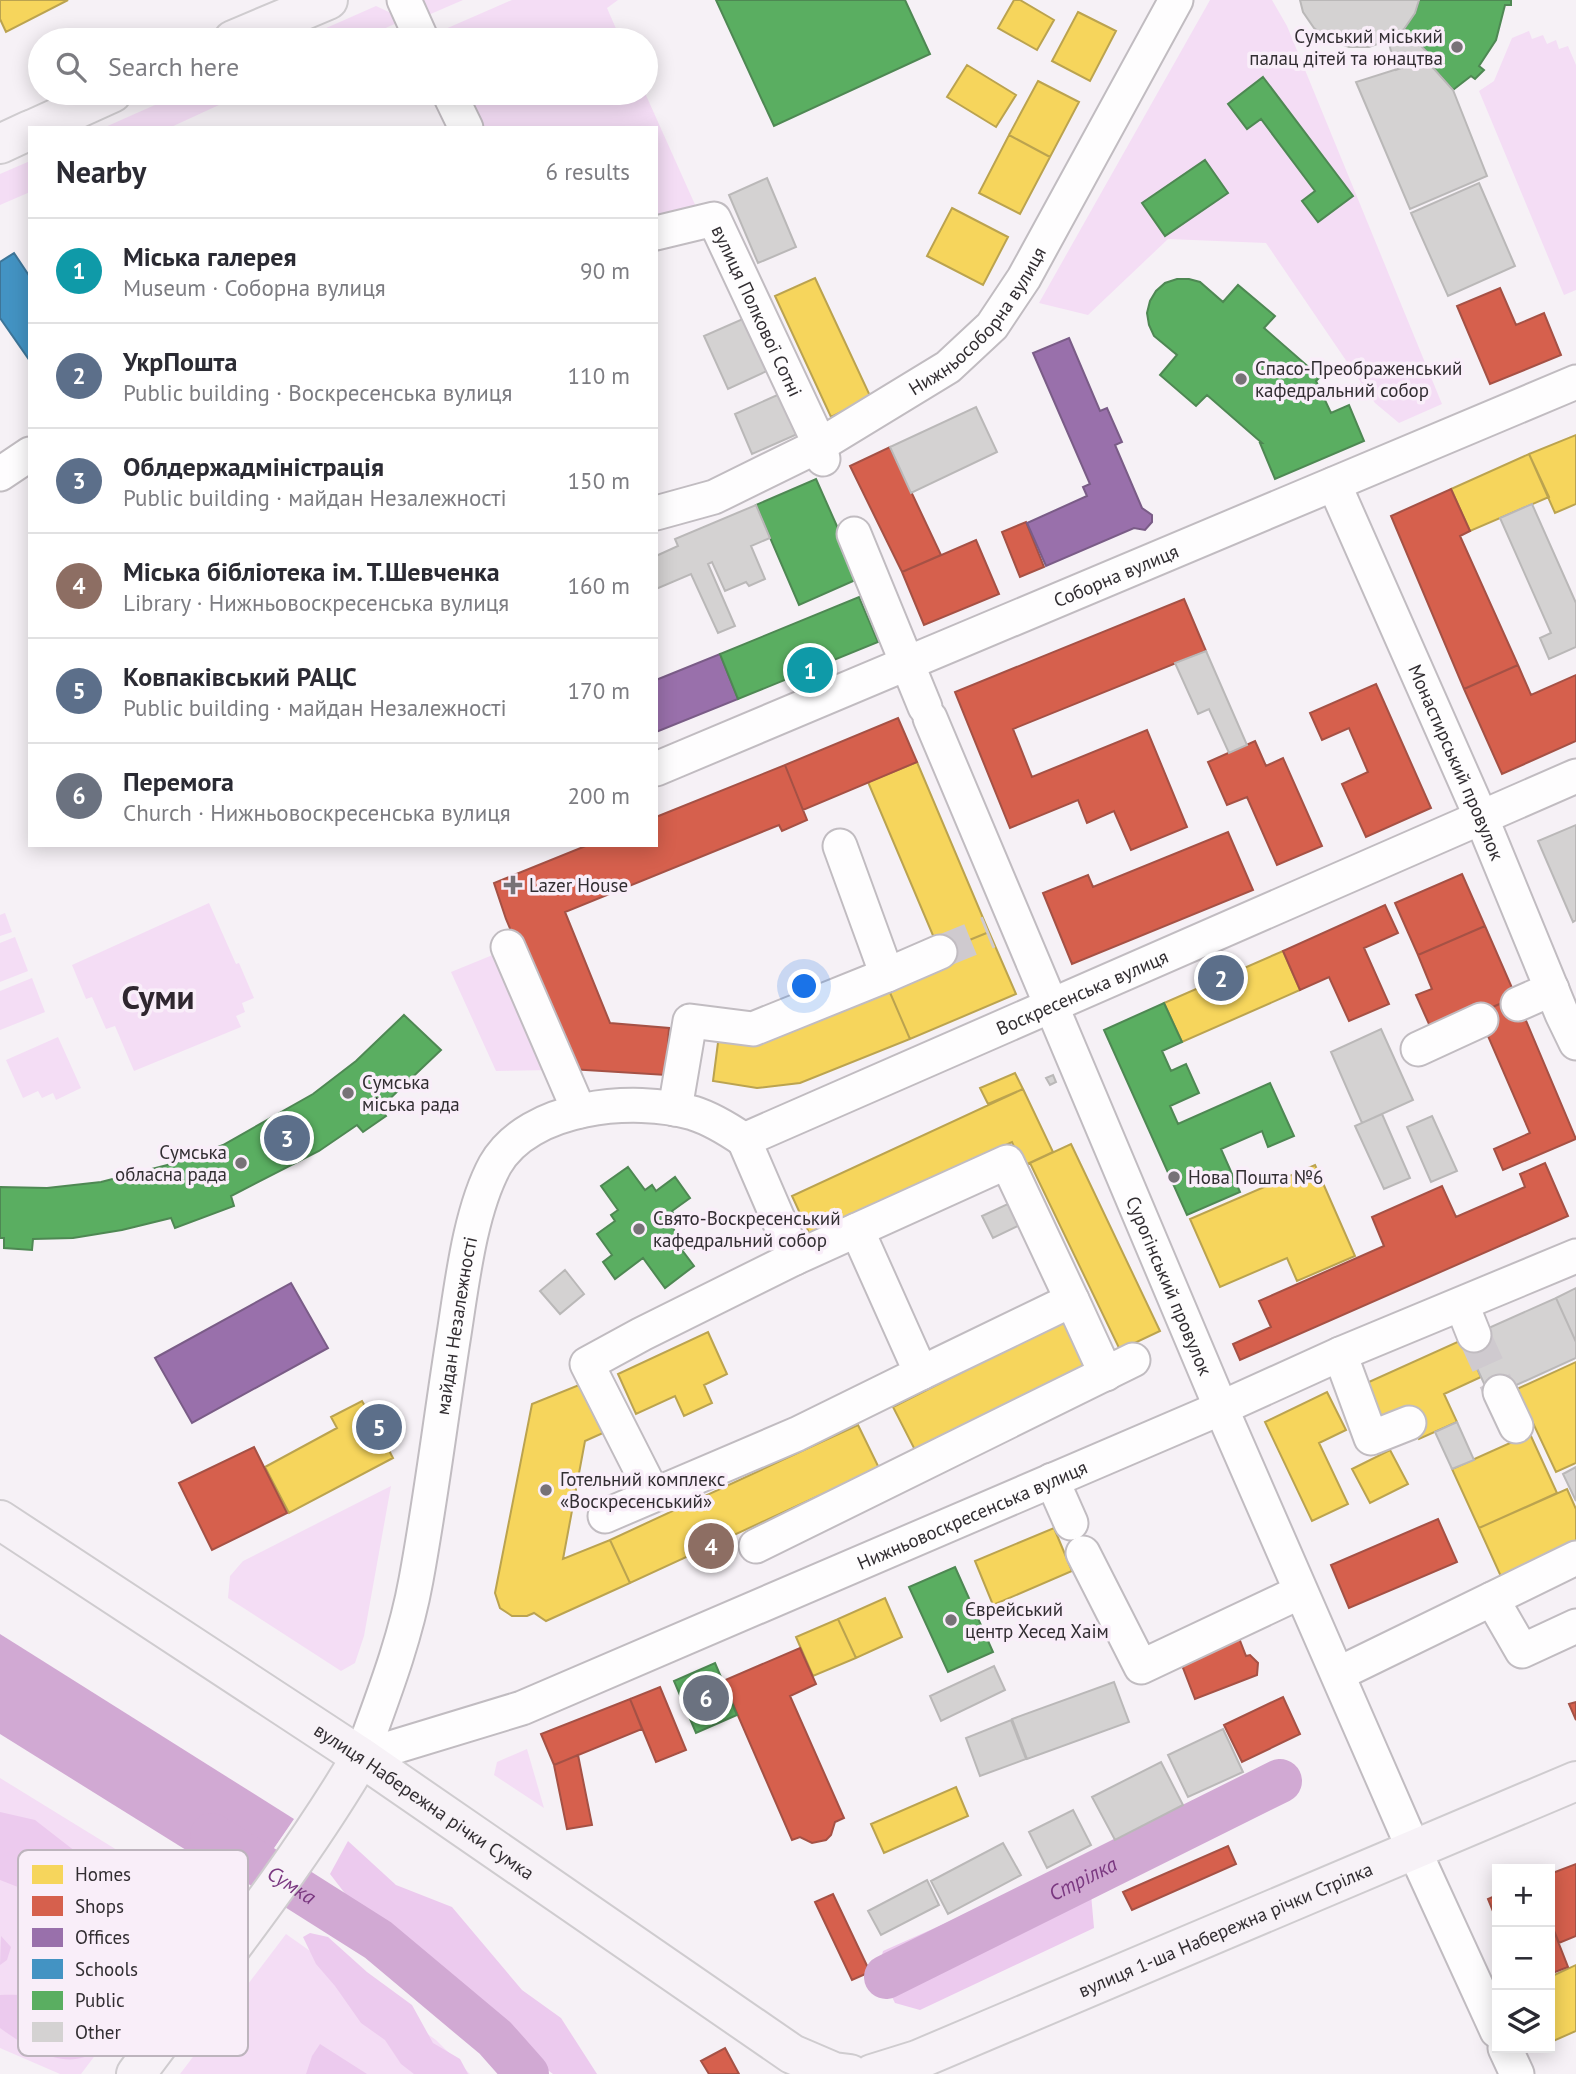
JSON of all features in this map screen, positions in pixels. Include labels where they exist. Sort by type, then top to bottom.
[{"type":"main road","points":[[262,28],[328,0]]},
{"type":"main road","points":[[40,126],[86,105]]},
{"type":"main road","points":[[0,144],[28,131]]},
{"type":"main road","name":"вулиця Набережна річки Сумка","points":[[0,1520],[361,1757],[792,2054],[834,2072],[850,2074]]},
{"type":"main road","points":[[248,1925],[331,1808],[361,1757]]},
{"type":"main road","name":"вулиця 1-ша Набережна річки Стрілка","points":[[872,2074],[929,2056],[1576,1781]]},
{"type":"main road","points":[[136,2074],[150,2056]]},
{"type":"street","points":[[404,0],[417,28]]},
{"type":"street","name":"Нижньособорна вулиця","points":[[658,512],[714,497],[822,452],[948,367],[992,326],[1024,278],[1176,0]]},
{"type":"street","points":[[455,105],[465,126]]},
{"type":"street","name":"вулиця Полкової Сотні","points":[[658,233],[715,219],[822,452]]},
{"type":"street","name":"Соборна вулиця","points":[[658,768],[1576,382]]},
{"type":"street","points":[[0,474],[28,455]]},
{"type":"street","name":"Монастирський провулок","points":[[1334,484],[1566,1015]]},
{"type":"street","name":"Сурогінський провулок","points":[[854,534],[927,713],[1002,927],[1049,1006],[1300,1592],[1492,2020]]},
{"type":"street","name":"Воскресенська вулиця","points":[[744,1140],[1576,776]]},
{"type":"street","points":[[840,846],[887,975]]},
{"type":"street","points":[[508,947],[579,1111]]},
{"type":"street","points":[[675,1109],[690,1021],[753,1029],[940,953]]},
{"type":"street","points":[[1518,1004],[1566,1015]]},
{"type":"street","points":[[1418,1049],[1481,1020]]},
{"type":"street","name":"майдан Незалежності","points":[[361,1757],[401,1645],[416,1581],[462,1279],[481,1200],[496,1164],[515,1141],[543,1122],[579,1111],[635,1105],[695,1113],[721,1124],[744,1140]]},
{"type":"street","points":[[744,1140],[796,1258]]},
{"type":"street","points":[[653,1494],[587,1364],[796,1258],[1007,1162],[1072,1300],[1120,1367],[756,1546]]},
{"type":"street","points":[[857,1230],[921,1373]]},
{"type":"street","name":"Нижньовоскресенська вулиця","points":[[361,1757],[522,1708],[1221,1408],[1340,1354],[1468,1320],[1576,1256]]},
{"type":"street","points":[[605,1516],[797,1434],[1072,1300]]},
{"type":"street","points":[[1340,1354],[1371,1438],[1409,1423]]},
{"type":"street","points":[[1500,1392],[1516,1426]]},
{"type":"street","points":[[1052,1480],[1071,1523]]},
{"type":"street","points":[[1083,1553],[1141,1667],[1300,1592]]},
{"type":"street","points":[[1338,1674],[1576,1558]]},
{"type":"street","points":[[1492,1599],[1522,1651],[1576,1626]]},
{"type":"street","points":[[1507,2053],[1517,2074]]},
{"type":"shaded area","points":[[419,0],[463,0],[426,16]]},
{"type":"shaded area","points":[[512,0],[618,0],[607,8],[616,28],[448,28]]},
{"type":"shaded area","points":[[1210,0],[1272,0],[1287,26],[1442,404],[1399,423],[1375,403],[1266,243],[1168,239],[1088,315],[1039,303]]},
{"type":"shaded area","points":[[376,6],[391,13],[399,22],[386,28],[326,28]]},
{"type":"shaded area","points":[[1529,31],[1532,39],[1543,35],[1547,44],[1556,40],[1559,49],[1568,46],[1576,65],[1576,290],[1564,295],[1479,91],[1494,81],[1512,38]]},
{"type":"shaded area","points":[[155,105],[219,105],[173,126],[108,126]]},
{"type":"shaded area","points":[[473,105],[650,105],[697,209],[658,221],[658,126],[484,126]]},
{"type":"shaded area","points":[[28,162],[28,193],[0,205],[0,174]]},
{"type":"shaded area","points":[[209,903],[254,998],[242,1003],[245,1012],[236,1016],[241,1027],[134,1071],[115,1026],[106,1029],[92,997],[86,999],[72,965]]},
{"type":"shaded area","points":[[5,913],[12,932],[0,936],[0,915]]},
{"type":"shaded area","points":[[15,937],[28,971],[0,982],[0,943]]},
{"type":"shaded area","points":[[500,952],[550,1070],[496,1071],[451,972]]},
{"type":"shaded area","points":[[32,978],[45,1012],[0,1030],[0,991]]},
{"type":"shaded area","points":[[58,1037],[81,1088],[56,1100],[53,1093],[42,1098],[38,1091],[23,1098],[6,1060]]},
{"type":"shaded area","points":[[391,1486],[364,1636],[355,1663],[341,1671],[228,1598],[230,1576],[243,1561]]},
{"type":"shaded area","points":[[0,1634],[294,1819],[248,1887],[248,1850],[186,1850],[0,1734]]},
{"type":"shaded area","points":[[527,1749],[544,1808],[494,1775],[497,1762]]},
{"type":"shaded area","points":[[0,1778],[117,1850],[18,1850],[18,2056],[0,2048]]},
{"type":"shaded area","points":[[0,1812],[35,1820],[74,1850],[18,1850],[18,1887],[0,1880]]},
{"type":"shaded area","points":[[348,1841],[396,1885],[452,1907],[522,1990],[561,2018],[597,2074],[553,2074],[501,2036],[482,2004],[375,1942],[357,1909],[330,1874]]},
{"type":"shaded area","points":[[1088,1860],[1094,1928],[920,2010],[895,2003],[878,1969],[883,1951]]},
{"type":"shaded area","points":[[310,1933],[328,1937],[367,1972],[412,2005],[433,2043],[460,2059],[468,2074],[414,2074],[401,2064],[385,2040],[361,2023],[316,1964],[303,1937]]},
{"type":"shaded area","points":[[286,1934],[436,2040],[470,2074],[180,2074],[194,2056],[248,2056],[248,1984]]},
{"type":"shaded area","points":[[1,1936],[11,1947],[7,1960],[0,1965]]},
{"type":"shaded area","points":[[0,1995],[18,1995],[18,2041],[0,2028]]},
{"type":"shaded area","points":[[320,2044],[367,2074],[306,2074],[312,2056]]},
{"type":"shaded area","points":[[18,2056],[95,2056],[81,2074],[60,2074]]},
{"type":"shaded area","points":[[49,2056],[87,2056],[75,2059]]},
{"type":"pier","points":[[296,1817],[297,1821],[250,1890],[248,1886]]},
{"type":"building: Homes","points":[[0,0],[68,0],[6,32],[0,19]]},
{"type":"building: Homes","points":[[1014,0],[1020,0],[1054,20],[1037,50],[998,28]]},
{"type":"building: Homes","points":[[1078,12],[1116,31],[1090,81],[1052,61]]},
{"type":"building: Homes","points":[[967,65],[1016,95],[996,127],[947,97]]},
{"type":"building: Homes","points":[[1038,81],[1079,102],[1050,157],[1009,135]]},
{"type":"building: Homes","points":[[1009,135],[1050,157],[1020,214],[979,193]]},
{"type":"building: Homes","points":[[952,208],[1008,237],[983,285],[927,256]]},
{"type":"building: Homes","points":[[815,278],[871,398],[831,417],[775,296]]},
{"type":"building: Homes","points":[[1576,435],[1576,504],[1555,513],[1529,454]]},
{"type":"building: Homes","points":[[1529,454],[1549,497],[1470,531],[1451,489]]},
{"type":"building: Homes","points":[[917,762],[989,932],[940,952],[868,782]]},
{"type":"building: Homes","points":[[989,932],[1016,994],[910,1039],[888,988],[940,952]]},
{"type":"building: Homes","points":[[1283,951],[1300,990],[1182,1042],[1164,1003]]},
{"type":"building: Homes","points":[[888,988],[910,1039],[800,1083],[757,1088],[713,1081],[719,1035],[754,1040],[783,1035]]},
{"type":"building: Homes","points":[[1015,1073],[1023,1089],[988,1104],[980,1088]]},
{"type":"building: Homes","points":[[1023,1089],[1053,1152],[1023,1166],[1012,1142],[810,1235],[792,1196]]},
{"type":"building: Homes","points":[[1071,1144],[1160,1331],[1120,1350],[1030,1163]]},
{"type":"building: Homes","points":[[1315,1165],[1355,1256],[1297,1281],[1287,1258],[1220,1287],[1190,1219]]},
{"type":"building: Homes","points":[[1063,1321],[1086,1366],[916,1452],[893,1407]]},
{"type":"building: Homes","points":[[708,1332],[727,1374],[704,1385],[712,1403],[684,1416],[675,1396],[636,1414],[618,1374]]},
{"type":"building: Homes","points":[[1464,1339],[1481,1377],[1444,1394],[1457,1422],[1419,1439],[1406,1408],[1377,1421],[1360,1386]]},
{"type":"building: Homes","points":[[1576,1362],[1576,1463],[1556,1472],[1517,1389]]},
{"type":"building: Homes","name":"Готельний комплекс «Воскресенський»","points":[[579,1385],[603,1433],[585,1441],[563,1559],[610,1540],[630,1583],[546,1621],[534,1613],[512,1616],[500,1608],[495,1593],[532,1404]]},
{"type":"building: Homes","points":[[1327,1392],[1346,1430],[1319,1443],[1348,1504],[1312,1521],[1265,1422]]},
{"type":"building: Homes","points":[[362,1401],[373,1420],[380,1416],[389,1433],[382,1437],[393,1458],[289,1513],[265,1467],[337,1428],[331,1417]]},
{"type":"building: Homes","points":[[858,1425],[879,1468],[630,1583],[610,1540]]},
{"type":"building: Homes","points":[[1530,1434],[1557,1493],[1479,1528],[1452,1469]]},
{"type":"building: Homes","points":[[1390,1450],[1408,1484],[1370,1503],[1352,1469]]},
{"type":"building: Homes","points":[[1567,1489],[1576,1509],[1576,1548],[1503,1581],[1479,1528]]},
{"type":"building: Homes","points":[[1054,1528],[1072,1571],[993,1605],[975,1561]]},
{"type":"building: Homes","points":[[885,1598],[902,1637],[856,1658],[838,1619]]},
{"type":"building: Homes","points":[[838,1619],[856,1658],[813,1676],[796,1637]]},
{"type":"building: Homes","points":[[956,1787],[968,1816],[884,1853],[871,1824]]},
{"type":"building: Homes","points":[[1576,1965],[1576,2031],[1555,2040],[1555,1990],[1555,1975]]},
{"type":"building: Shops","points":[[1500,288],[1516,325],[1544,313],[1561,355],[1490,384],[1457,306]]},
{"type":"building: Shops","points":[[890,447],[941,555],[902,572],[850,466]]},
{"type":"building: Shops","points":[[1451,489],[1470,531],[1460,536],[1518,665],[1464,689],[1391,516]]},
{"type":"building: Shops","points":[[1026,522],[1044,567],[1020,577],[1002,532]]},
{"type":"building: Shops","points":[[976,540],[999,594],[924,625],[902,572]]},
{"type":"building: Shops","points":[[1184,599],[1206,651],[1013,729],[1032,777],[1147,730],[1187,827],[1131,850],[1114,811],[1087,823],[1078,800],[1010,828],[955,692]]},
{"type":"building: Shops","points":[[1518,665],[1531,695],[1576,675],[1576,741],[1502,774],[1464,689]]},
{"type":"building: Shops","points":[[1376,684],[1431,808],[1366,837],[1342,784],[1368,772],[1349,728],[1322,740],[1310,713]]},
{"type":"building: Shops","points":[[898,718],[917,762],[803,810],[785,765]]},
{"type":"building: Shops","points":[[1255,741],[1266,766],[1283,758],[1322,846],[1277,865],[1247,797],[1227,805],[1208,762]]},
{"type":"building: Shops","points":[[785,765],[807,820],[782,831],[779,825],[565,912],[610,1023],[669,1028],[666,1075],[570,1069],[506,919],[494,883],[583,847],[658,847],[658,816]]},
{"type":"building: Shops","points":[[1228,832],[1253,890],[1072,964],[1043,893],[1088,875],[1093,887]]},
{"type":"building: Shops","points":[[1462,874],[1485,926],[1418,955],[1395,903]]},
{"type":"building: Shops","points":[[1385,905],[1398,933],[1364,948],[1389,1004],[1349,1021],[1329,977],[1300,990],[1283,951]]},
{"type":"building: Shops","points":[[1485,926],[1516,997],[1433,1033],[1416,995],[1432,989],[1418,955]]},
{"type":"building: Shops","points":[[1516,997],[1576,1139],[1503,1170],[1494,1149],[1530,1133],[1478,1013]]},
{"type":"building: Shops","points":[[1545,1163],[1568,1216],[1240,1360],[1233,1344],[1271,1327],[1259,1301],[1384,1246],[1372,1217],[1442,1186],[1456,1217],[1525,1187],[1520,1174]]},
{"type":"building: Shops","points":[[254,1447],[287,1513],[212,1550],[179,1483]]},
{"type":"building: Shops","points":[[1438,1519],[1457,1562],[1349,1608],[1331,1565]]},
{"type":"building: Shops","points":[[1239,1638],[1246,1656],[1250,1655],[1258,1663],[1257,1675],[1195,1699],[1180,1660]]},
{"type":"building: Shops","points":[[800,1648],[816,1684],[790,1696],[844,1818],[835,1822],[831,1835],[826,1840],[812,1843],[800,1837],[792,1840],[723,1681]]},
{"type":"building: Shops","points":[[660,1687],[686,1750],[656,1762],[630,1699]]},
{"type":"building: Shops","points":[[1283,1697],[1300,1734],[1242,1762],[1224,1725]]},
{"type":"building: Shops","points":[[630,1699],[642,1729],[554,1765],[541,1734]]},
{"type":"building: Shops","points":[[1576,1702],[1576,1720],[1569,1704]]},
{"type":"building: Shops","points":[[578,1755],[592,1825],[567,1829],[554,1765]]},
{"type":"building: Shops","points":[[1228,1846],[1236,1864],[1132,1910],[1123,1892]]},
{"type":"building: Shops","points":[[1576,1864],[1576,1936],[1559,1943],[1555,1933],[1555,1872]]},
{"type":"building: Shops","points":[[833,1894],[870,1972],[852,1980],[815,1902]]},
{"type":"building: Shops","points":[[1555,1934],[1568,1967],[1555,1972]]},
{"type":"building: Shops","points":[[725,2048],[739,2074],[709,2074],[701,2061]]},
{"type":"building: Offices","points":[[1069,338],[1100,411],[1107,408],[1122,442],[1115,445],[1142,508],[1152,515],[1152,522],[1145,530],[1134,528],[1046,566],[1027,523],[1087,496],[1083,487],[1090,484],[1033,353]]},
{"type":"building: Offices","points":[[720,654],[738,699],[658,731],[658,679]]},
{"type":"building: Offices","points":[[291,1283],[328,1348],[192,1423],[155,1358]]},
{"type":"building: Schools","points":[[14,253],[28,274],[28,358],[0,318],[0,262]]},
{"type":"building: Public","points":[[716,0],[905,0],[930,54],[774,126]]},
{"type":"building: Public","name":"Сумський міський палац дітей та юнацтва","points":[[1419,0],[1511,0],[1511,5],[1505,5],[1496,40],[1479,66],[1484,70],[1475,79],[1471,76],[1453,90],[1426,60],[1432,57],[1404,29],[1415,13]]},
{"type":"building: Public","points":[[1263,77],[1353,196],[1318,222],[1302,201],[1315,191],[1261,119],[1247,129],[1228,104]]},
{"type":"building: Public","points":[[1205,160],[1228,193],[1165,236],[1142,203]]},
{"type":"building: Public","name":"Спасо-Преображенський кафедральний собор","points":[[1177,279],[1200,282],[1223,302],[1238,285],[1275,316],[1264,328],[1320,377],[1316,381],[1331,413],[1349,405],[1364,441],[1275,479],[1262,443],[1207,395],[1196,406],[1160,375],[1177,355],[1154,336],[1147,313],[1156,291],[1165,283]]},
{"type":"building: Public","points":[[816,479],[860,578],[799,605],[756,505]]},
{"type":"building: Public","points":[[859,597],[878,642],[738,699],[720,654]]},
{"type":"building: Public","points":[[1164,1003],[1182,1042],[1162,1051],[1171,1071],[1186,1064],[1199,1093],[1170,1106],[1178,1124],[1270,1083],[1294,1136],[1268,1147],[1262,1131],[1221,1149],[1240,1192],[1187,1215],[1104,1030]]},
{"type":"building: Public","points":[[404,1015],[441,1050],[380,1108],[386,1116],[363,1132],[357,1125],[319,1151],[231,1196],[234,1206],[175,1228],[171,1218],[73,1238],[33,1239],[32,1250],[4,1248],[4,1238],[0,1238],[0,1187],[47,1188],[101,1182],[179,1162],[223,1145],[313,1094],[356,1061]]},
{"type":"building: Public","name":"Свято-Воскресенський кафедральний собор","points":[[628,1167],[645,1190],[652,1185],[656,1191],[675,1177],[690,1198],[672,1211],[676,1218],[669,1223],[687,1247],[682,1250],[694,1266],[665,1288],[643,1258],[615,1279],[603,1262],[612,1255],[597,1234],[615,1221],[611,1215],[618,1210],[601,1186]]},
{"type":"building: Public","name":"Єврейський центр Хесед Хаім","points":[[955,1567],[993,1652],[948,1672],[909,1587]]},
{"type":"building: Public","points":[[715,1663],[737,1715],[696,1733],[674,1681]]},
{"type":"building: Other","points":[[1300,0],[1419,0],[1415,13],[1404,29],[1388,40],[1369,47],[1349,47],[1330,40],[1314,28],[1303,12]]},
{"type":"building: Other","points":[[1404,29],[1432,57],[1396,70],[1388,40]]},
{"type":"building: Other","points":[[1426,60],[1453,90],[1487,176],[1410,209],[1356,82]]},
{"type":"building: Other","points":[[767,178],[796,247],[758,263],[729,195]]},
{"type":"building: Other","points":[[1479,183],[1515,266],[1448,296],[1411,213]]},
{"type":"building: Other","points":[[745,318],[769,370],[728,389],[704,336]]},
{"type":"building: Other","points":[[784,392],[802,432],[752,454],[735,414]]},
{"type":"building: Other","points":[[976,407],[997,452],[911,493],[890,447]]},
{"type":"building: Other","points":[[1532,504],[1576,603],[1576,647],[1549,659],[1540,638],[1551,633],[1500,518]]},
{"type":"building: Other","points":[[756,505],[770,538],[751,546],[765,579],[749,586],[746,582],[725,591],[712,562],[708,564],[735,626],[718,633],[691,574],[658,588],[658,555],[678,546],[675,539]]},
{"type":"building: Other","points":[[1206,651],[1247,745],[1229,753],[1209,709],[1198,714],[1175,663]]},
{"type":"building: Other","points":[[1576,825],[1576,920],[1573,922],[1538,841]]},
{"type":"building: Other","points":[[1381,1029],[1413,1100],[1362,1123],[1331,1052]]},
{"type":"building: Other","points":[[1053,1075],[1056,1082],[1050,1085],[1046,1078]]},
{"type":"building: Other","points":[[1382,1114],[1410,1178],[1384,1189],[1355,1126]]},
{"type":"building: Other","points":[[1432,1116],[1457,1171],[1431,1182],[1407,1127]]},
{"type":"building: Other","points":[[1012,1202],[1022,1224],[993,1238],[982,1216]]},
{"type":"building: Other","points":[[565,1270],[584,1294],[560,1314],[540,1291]]},
{"type":"building: Other","points":[[1576,1288],[1576,1342],[1556,1298]]},
{"type":"building: Other","points":[[1556,1298],[1576,1342],[1576,1358],[1490,1397],[1464,1339]]},
{"type":"building: Other","points":[[1457,1422],[1474,1460],[1452,1469],[1435,1432]]},
{"type":"building: Other","points":[[1576,1467],[1576,1501],[1563,1474]]},
{"type":"building: Other","points":[[994,1666],[1005,1690],[941,1721],[930,1696]]},
{"type":"building: Other","points":[[1114,1682],[1129,1722],[1027,1759],[1012,1719]]},
{"type":"building: Other","points":[[1011,1720],[1026,1759],[980,1776],[966,1738]]},
{"type":"building: Other","points":[[1223,1729],[1243,1772],[1188,1797],[1168,1755]]},
{"type":"building: Other","points":[[1161,1762],[1183,1805],[1115,1840],[1092,1797]]},
{"type":"building: Other","points":[[1073,1810],[1091,1845],[1047,1868],[1029,1832]]},
{"type":"building: Other","points":[[1003,1843],[1021,1875],[948,1914],[931,1881]]},
{"type":"building: Other","points":[[927,1880],[939,1905],[881,1935],[868,1911]]},
{"type":"waterway","name":"Стрілка","points":[[886,1977],[1280,1781]]},
{"type":"waterway","name":"Сумка","points":[[212,1835],[236,1850]]},
{"type":"waterway","name":"Сумка","points":[[248,1858],[378,1940],[495,2038],[527,2074]]},
{"type":"tunnel","points":[[940,952],[989,932]]},
{"type":"tunnel","points":[[1474,1335],[1500,1392]]},
{"type":"place","name":"Сумський міський палац дітей та юнацтва","points":[[1457,47]]},
{"type":"place","name":"Спасо-Преображенський кафедральний собор","points":[[1241,379]]},
{"type":"place","name":"Міська галерея","points":[[810,670]]},
{"type":"place","name":"Lazer House","points":[[513,885]]},
{"type":"place","name":"УкрПошта","points":[[1221,978]]},
{"type":"place","name":"Сумська міська рада","points":[[348,1093]]},
{"type":"place","name":"Облдержадміністрація","points":[[287,1138]]},
{"type":"place","name":"Сумська обласна рада","points":[[241,1163]]},
{"type":"place","name":"Нова Пошта №6","points":[[1174,1177]]},
{"type":"place","name":"Свято-Воскресенський кафедральний собор","points":[[639,1229]]},
{"type":"place","name":"Ковпаківський РАЦС","points":[[379,1427]]},
{"type":"place","name":"Готельний комплекс «Воскресенський»","points":[[546,1490]]},
{"type":"place","name":"Міська бібліотека ім. Т.Шевченка","points":[[711,1546]]},
{"type":"place","name":"Єврейський центр Хесед Хаім","points":[[951,1620]]},
{"type":"place","name":"Перемога","points":[[706,1698]]},
{"type":"district","name":"Суми","points":[[158,997]]}]
